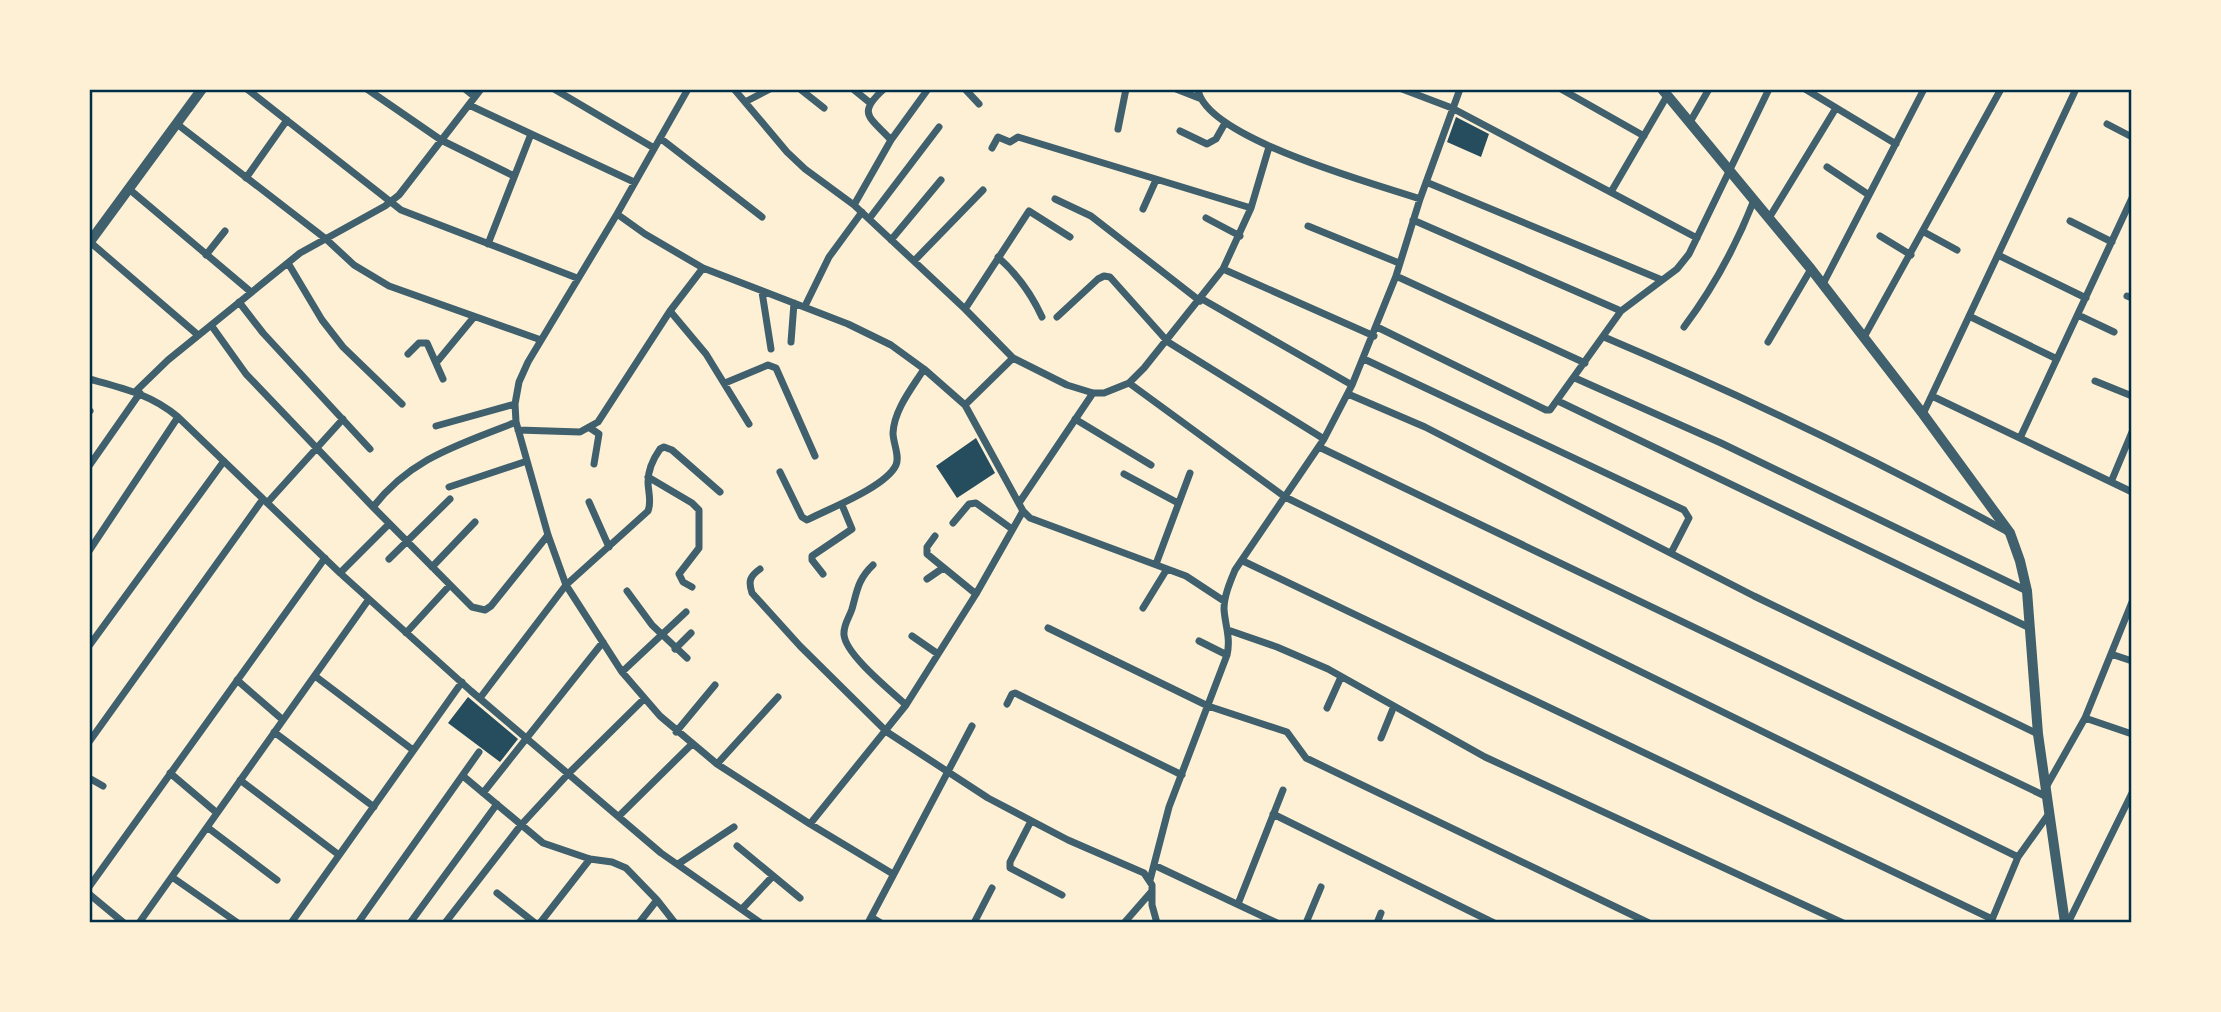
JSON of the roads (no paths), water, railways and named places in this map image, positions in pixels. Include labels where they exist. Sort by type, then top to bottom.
[{"type":"street","points":[[198,335],[90,243],[93,229],[129,189],[202,89]]},
{"type":"street","points":[[247,89],[401,210],[577,278]]},
{"type":"street","points":[[367,89],[441,141],[514,176]]},
{"type":"street","points":[[464,89],[475,97]]},
{"type":"street","points":[[89,466],[138,392],[157,370],[300,253],[391,202],[481,89]]},
{"type":"street","points":[[554,89],[654,148]]},
{"type":"street","points":[[688,89],[519,382],[515,404],[517,426],[548,535],[566,585],[622,672],[644,699],[676,732],[717,764],[893,874]]},
{"type":"street","points":[[734,89],[779,143],[805,169],[862,212],[1013,358],[1080,390],[1093,393],[1104,393],[1129,383],[1168,342],[1201,300],[1223,269],[1240,236],[1269,147]]},
{"type":"street","points":[[745,103],[770,89]]},
{"type":"street","points":[[800,89],[824,108]]},
{"type":"street","points":[[853,89],[869,102]]},
{"type":"street","points":[[884,89],[869,102],[867,109],[869,116],[891,140]]},
{"type":"street","points":[[854,205],[891,140],[928,89]]},
{"type":"street","points":[[965,89],[979,104]]},
{"type":"street","points":[[1118,129],[1126,89]]},
{"type":"street","points":[[1176,89],[1199,98],[1209,111],[1225,123],[1269,147],[1420,199]]},
{"type":"street","points":[[1198,89],[1199,98]]},
{"type":"street","points":[[1402,89],[1452,108],[1697,238]]},
{"type":"street","points":[[1150,880],[1156,866],[1164,827],[1227,655],[1228,629],[1224,601],[1235,570],[1321,443],[1348,394],[1374,336],[1460,89]]},
{"type":"street","points":[[1561,89],[1644,136]]},
{"type":"street","points":[[1690,122],[1709,89]]},
{"type":"street","points":[[1377,327],[1550,410],[1622,311],[1677,269],[1697,238],[1769,89]]},
{"type":"street","points":[[1805,89],[1817,92],[1836,108],[1895,144]]},
{"type":"street","points":[[1823,284],[1924,89]]},
{"type":"street","points":[[1864,337],[2001,89]]},
{"type":"street","points":[[1923,414],[2076,89]]},
{"type":"street","points":[[1611,192],[1644,136],[1665,93],[1823,284],[2010,533],[2021,561],[2026,591],[2045,793],[2066,923]]},
{"type":"street","points":[[469,105],[634,182]]},
{"type":"street","points":[[1769,218],[1836,108]]},
{"type":"street","points":[[246,178],[287,120]]},
{"type":"street","points":[[1180,131],[1207,144],[1216,139],[1225,123]]},
{"type":"street","points":[[177,124],[371,276],[389,286],[541,340]]},
{"type":"street","points":[[2107,124],[2132,137]]},
{"type":"street","points":[[869,219],[939,127]]},
{"type":"street","points":[[488,244],[531,134]]},
{"type":"street","points":[[992,148],[999,137],[1010,142],[1018,137],[1251,208]]},
{"type":"street","points":[[660,138],[762,217]]},
{"type":"street","points":[[1827,167],[1869,195]]},
{"type":"street","points":[[891,240],[941,180]]},
{"type":"street","points":[[1143,209],[1156,180]]},
{"type":"street","points":[[1426,182],[1662,280]]},
{"type":"street","points":[[129,189],[251,292]]},
{"type":"street","points":[[914,261],[983,190]]},
{"type":"street","points":[[2021,439],[2132,198]]},
{"type":"street","points":[[1055,199],[1091,216],[1201,300],[1352,385]]},
{"type":"street","points":[[1684,327],[1706,298],[1724,267],[1754,200]]},
{"type":"street","points":[[965,309],[1029,211],[1070,237]]},
{"type":"street","points":[[805,306],[829,257],[862,212]]},
{"type":"street","points":[[618,214],[654,240],[703,268],[805,306],[891,345],[924,369],[965,405],[1023,511],[1030,518],[1040,524],[1156,564],[1206,588],[1224,601]]},
{"type":"street","points":[[1206,218],[1240,236]]},
{"type":"street","points":[[1413,220],[1622,311]]},
{"type":"street","points":[[2070,221],[2112,242]]},
{"type":"street","points":[[1308,226],[1399,263]]},
{"type":"street","points":[[206,255],[225,231]]},
{"type":"street","points":[[1924,232],[1957,250]]},
{"type":"street","points":[[1880,236],[1911,255]]},
{"type":"street","points":[[1998,255],[2086,298]]},
{"type":"street","points":[[998,257],[1024,284],[1042,317]]},
{"type":"street","points":[[288,263],[322,320],[343,346],[402,404]]},
{"type":"street","points":[[373,507],[395,481],[422,461],[517,426],[580,432],[590,428],[598,422],[670,311],[703,268]]},
{"type":"street","points":[[1223,269],[1374,336]]},
{"type":"street","points":[[1768,342],[1811,269]]},
{"type":"street","points":[[1396,276],[1586,363]]},
{"type":"street","points":[[1057,317],[1098,279],[1110,277],[1168,342],[1321,443],[2045,793]]},
{"type":"street","points":[[762,292],[771,349]]},
{"type":"street","points":[[239,302],[263,333],[370,449]]},
{"type":"street","points":[[792,342],[794,303]]},
{"type":"street","points":[[670,311],[706,354],[749,425]]},
{"type":"street","points":[[2078,315],[2114,332]]},
{"type":"street","points":[[1969,316],[2057,359]]},
{"type":"street","points":[[436,363],[474,317]]},
{"type":"street","points":[[211,325],[241,369],[472,607],[485,610],[491,606],[548,535]]},
{"type":"street","points":[[1604,337],[1816,432],[2010,533]]},
{"type":"street","points":[[408,354],[419,343],[429,345],[443,379]]},
{"type":"street","points":[[965,405],[1013,358]]},
{"type":"street","points":[[1364,359],[1684,510],[1689,518],[1671,553]]},
{"type":"street","points":[[725,383],[768,365],[776,368],[815,456]]},
{"type":"street","points":[[780,472],[804,519],[807,520],[842,505],[868,489],[895,467],[895,422],[898,412],[924,369]]},
{"type":"street","points":[[1575,378],[1721,443],[2026,591]]},
{"type":"street","points":[[89,379],[138,392],[167,407],[340,573],[480,698],[678,864],[761,923]]},
{"type":"street","points":[[2095,382],[2132,396]]},
{"type":"street","points":[[1129,383],[1285,497],[2018,857]]},
{"type":"street","points":[[1019,503],[1093,393]]},
{"type":"street","points":[[1348,394],[1425,427],[1754,596],[2038,734]]},
{"type":"street","points":[[1931,396],[2132,492]]},
{"type":"street","points":[[1558,401],[2030,628]]},
{"type":"street","points":[[436,426],[515,404]]},
{"type":"street","points":[[89,551],[178,416]]},
{"type":"street","points":[[89,743],[265,501],[343,419]]},
{"type":"street","points":[[1075,419],[1151,465]]},
{"type":"street","points":[[590,428],[599,436],[594,464]]},
{"type":"street","points":[[2110,482],[2132,432]]},
{"type":"street","points":[[480,698],[566,585],[648,511],[648,477],[660,449],[667,448],[720,492]]},
{"type":"street","points":[[89,646],[224,461]]},
{"type":"street","points":[[449,487],[527,461]]},
{"type":"street","points":[[1156,564],[1190,473]]},
{"type":"street","points":[[1124,474],[1178,503]]},
{"type":"street","points":[[648,477],[699,510],[699,548],[679,574],[683,582],[692,587]]},
{"type":"street","points":[[389,559],[450,499]]},
{"type":"street","points":[[589,502],[609,547]]},
{"type":"street","points":[[953,523],[969,504],[975,503],[1012,529]]},
{"type":"street","points":[[823,574],[811,560],[812,556],[852,529],[842,505]]},
{"type":"street","points":[[810,824],[887,732],[906,705],[976,594],[1023,511]]},
{"type":"street","points":[[432,567],[475,522]]},
{"type":"street","points":[[340,573],[390,524]]},
{"type":"street","points":[[935,536],[927,547],[926,554],[976,594]]},
{"type":"street","points":[[89,887],[325,558]]},
{"type":"street","points":[[1243,561],[1992,921],[2018,857],[2048,815]]},
{"type":"street","points":[[873,565],[863,574],[857,586],[852,610],[845,623],[845,642],[852,653],[906,705]]},
{"type":"street","points":[[927,579],[943,568]]},
{"type":"street","points":[[760,569],[752,574],[749,584],[752,593],[800,646],[887,732],[947,773],[1031,821],[1144,873],[1150,880],[1157,923]]},
{"type":"street","points":[[1143,608],[1167,569]]},
{"type":"street","points":[[406,633],[450,585]]},
{"type":"street","points":[[627,591],[661,635],[687,658]]},
{"type":"street","points":[[142,922],[369,599]]},
{"type":"street","points":[[2045,793],[2085,718],[2132,603]]},
{"type":"street","points":[[622,672],[686,612]]},
{"type":"street","points":[[1048,628],[1208,706],[1287,732],[1306,758],[1648,923]]},
{"type":"street","points":[[1228,629],[1278,647],[1340,677],[1497,762],[1843,923]]},
{"type":"street","points":[[676,649],[691,633]]},
{"type":"street","points":[[912,636],[938,654]]},
{"type":"street","points":[[1199,641],[1227,655]]},
{"type":"street","points":[[484,793],[603,642]]},
{"type":"street","points":[[2111,654],[2132,662]]},
{"type":"street","points":[[315,676],[413,750]]},
{"type":"street","points":[[1327,708],[1340,677]]},
{"type":"street","points":[[237,680],[283,720]]},
{"type":"street","points":[[291,923],[462,682]]},
{"type":"street","points":[[676,732],[715,685]]},
{"type":"street","points":[[1007,704],[1015,693],[1182,775]]},
{"type":"street","points":[[717,764],[778,697]]},
{"type":"street","points":[[445,923],[521,825],[644,699]]},
{"type":"street","points":[[1381,738],[1394,706]]},
{"type":"street","points":[[2085,718],[2132,734]]},
{"type":"street","points":[[881,923],[870,920],[972,726]]},
{"type":"street","points":[[274,732],[374,807]]},
{"type":"street","points":[[619,816],[691,745]]},
{"type":"street","points":[[358,923],[480,752]]},
{"type":"street","points":[[170,773],[217,813]]},
{"type":"street","points":[[463,776],[549,846],[590,859],[620,864],[657,900],[675,923]]},
{"type":"street","points":[[89,778],[103,786]]},
{"type":"street","points":[[240,780],[339,855]]},
{"type":"street","points":[[1238,904],[1283,790]]},
{"type":"street","points":[[2066,923],[2130,802],[2132,793]]},
{"type":"street","points":[[410,923],[497,804]]},
{"type":"street","points":[[1273,814],[1494,923]]},
{"type":"street","points":[[1031,821],[1010,862],[1010,868],[1062,895]]},
{"type":"street","points":[[207,827],[277,880]]},
{"type":"street","points":[[678,864],[734,828]]},
{"type":"street","points":[[737,846],[800,898]]},
{"type":"street","points":[[497,894],[537,923],[590,859]]},
{"type":"street","points":[[1156,866],[1277,923]]},
{"type":"street","points":[[742,909],[774,876]]},
{"type":"street","points":[[172,877],[238,923]]},
{"type":"street","points":[[1306,923],[1321,887]]},
{"type":"street","points":[[974,923],[992,888]]},
{"type":"street","points":[[1125,923],[1152,891]]},
{"type":"street","points":[[89,894],[124,923]]},
{"type":"street","points":[[639,923],[657,900]]},
{"type":"street","points":[[1377,923],[1381,913]]}]
